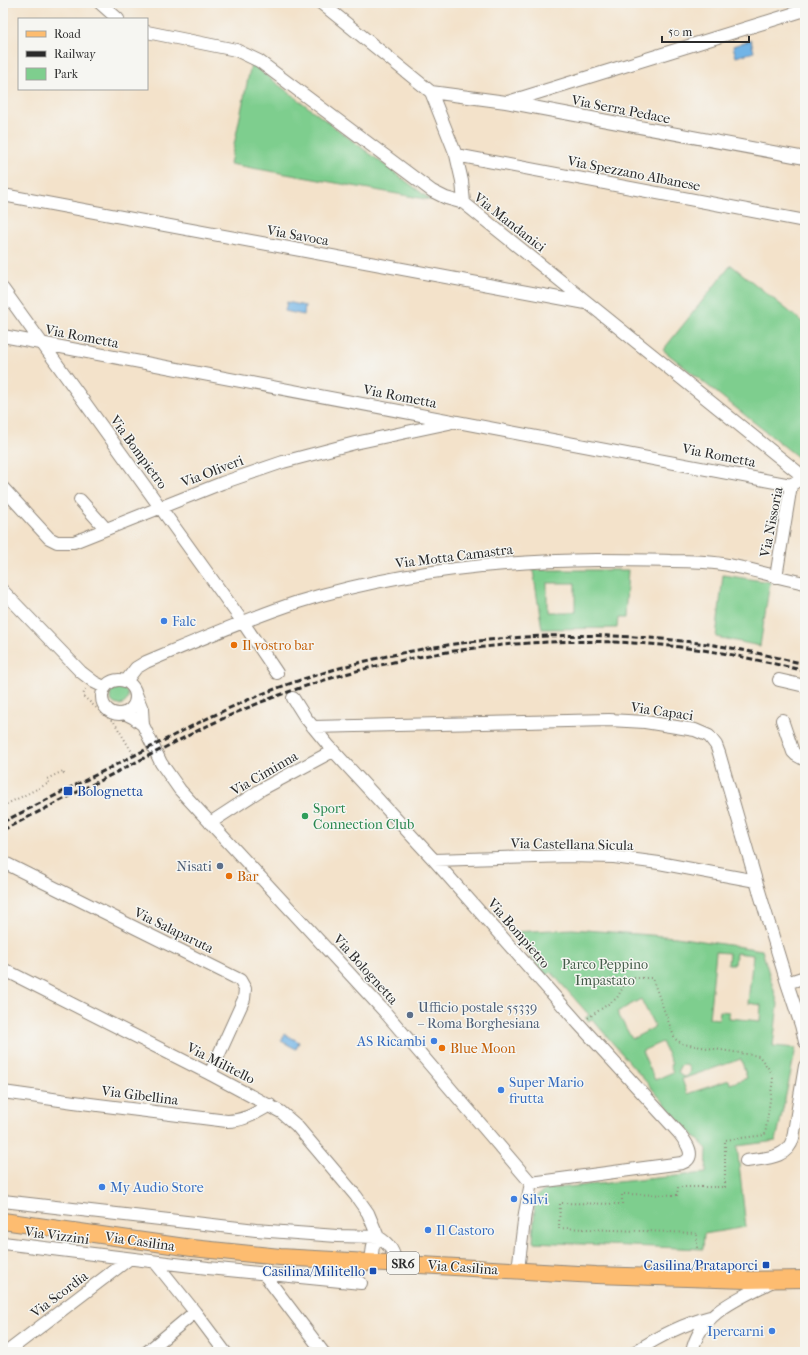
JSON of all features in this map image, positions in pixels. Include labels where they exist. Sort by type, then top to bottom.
[{"type":"main road","name":"Via Casilina","points":[[3,1222],[208,1249],[280,1256],[623,1276],[774,1280],[805,1279]]},
{"type":"street","points":[[100,3],[117,18]]},
{"type":"street","points":[[324,4],[431,92],[456,155],[462,181],[464,203]]},
{"type":"street","points":[[506,102],[805,10]]},
{"type":"street","name":"Via Mandanici","points":[[148,32],[236,50],[251,56],[432,191],[446,198],[464,203],[804,476]]},
{"type":"street","name":"Via Serra Pedace","points":[[431,92],[506,102],[805,158]]},
{"type":"street","name":"Via Spezzano Albanese","points":[[456,155],[805,221]]},
{"type":"street","name":"Via Savoca","points":[[3,195],[588,304]]},
{"type":"street","name":"Via Bompietro","points":[[3,289],[242,621],[277,673]]},
{"type":"street","name":"Via Rometta","points":[[3,336],[573,442],[792,485]]},
{"type":"street","name":"Via Oliveri","points":[[3,488],[46,535],[57,542],[74,542],[160,507],[292,459],[456,421]]},
{"type":"street","name":"Via Nissoria","points":[[776,577],[792,485],[804,476]]},
{"type":"street","points":[[80,500],[106,529]]},
{"type":"street","name":"Via Motta Camastra","points":[[126,681],[132,672],[146,662],[242,621],[308,599],[357,586],[427,573],[498,564],[547,561],[599,560],[704,562],[730,565],[805,583]]},
{"type":"street","points":[[3,591],[81,672],[104,687]]},
{"type":"street","points":[[120,679],[126,681],[134,689],[136,694],[134,706],[124,713],[118,714],[112,712],[107,709],[102,699],[104,687],[114,680],[120,679]]},
{"type":"street","points":[[779,680],[805,686]]},
{"type":"street","name":"Via Bolognetta","points":[[136,694],[142,709],[144,724],[157,756],[170,777],[210,823],[388,1015],[531,1183]]},
{"type":"street","name":"Via Bompietro","points":[[293,698],[313,727],[333,751],[434,860],[574,1018],[679,1133],[690,1151],[690,1158],[682,1163],[531,1183]]},
{"type":"street","points":[[124,713],[144,724]]},
{"type":"street","name":"Via Capaci","points":[[313,727],[609,720],[652,723],[699,731],[709,736],[717,749],[805,1042]]},
{"type":"street","points":[[782,720],[793,752],[805,760]]},
{"type":"street","name":"Via Ciminna","points":[[210,823],[269,785],[333,751]]},
{"type":"street","name":"Via Castellana Sicula","points":[[434,860],[569,856],[614,857],[666,864],[756,881]]},
{"type":"street","name":"Via Salaparuta","points":[[3,862],[240,980],[245,989],[244,999],[210,1074]]},
{"type":"street","name":"Via Militello","points":[[3,969],[210,1074],[281,1112],[293,1122],[352,1190],[363,1205],[378,1237],[386,1243],[392,1251],[395,1263]]},
{"type":"street","points":[[787,983],[805,977]]},
{"type":"street","points":[[746,1161],[780,1154],[786,1151],[790,1146],[793,1138],[805,1066]]},
{"type":"street","name":"Via Gibellina","points":[[3,1092],[231,1121],[240,1120],[251,1116],[270,1105]]},
{"type":"street","points":[[518,1270],[525,1213],[531,1183]]},
{"type":"street","name":"Via Casilina","points":[[3,1201],[256,1230],[337,1236],[378,1237]]},
{"type":"street","points":[[371,1261],[373,1246],[378,1237]]},
{"type":"street","name":"Via Vizzini","points":[[3,1243],[208,1268]]},
{"type":"street","points":[[208,1249],[208,1268],[361,1283]]},
{"type":"street","name":"Via Scordia","points":[[7,1352],[129,1259]]},
{"type":"street","points":[[155,1262],[225,1352]]},
{"type":"street","points":[[264,1274],[322,1352]]},
{"type":"street","points":[[635,1352],[654,1340],[710,1317],[721,1309],[774,1280]]},
{"type":"street","points":[[147,1352],[195,1312]]},
{"type":"street","points":[[692,1352],[697,1334],[710,1317]]},
{"type":"path","points":[[89,678],[83,696],[114,722],[135,757]]},
{"type":"path","points":[[3,806],[49,783],[47,779],[63,771],[64,774]]},
{"type":"green space","points":[[251,64],[431,200],[230,164]]},
{"type":"green space","points":[[731,265],[805,324],[804,462],[663,350]]},
{"type":"green space","points":[[533,570],[628,570],[625,618],[618,618],[617,628],[542,629]],"holes":[[[547,583],[575,583],[575,612],[547,612]]]},
{"type":"green space","points":[[723,575],[770,582],[760,646],[716,637]]},
{"type":"green space","points":[[119,687],[125,690],[128,696],[125,702],[119,705],[113,702],[110,696],[113,690]]},
{"type":"green space","name":"Parco Peppino Impastato","points":[[572,929],[676,937],[762,950],[778,1004],[773,1046],[796,1048],[776,1141],[737,1146],[746,1227],[704,1234],[703,1249],[533,1242],[535,1198],[548,1189],[706,1173],[707,1149],[679,1120],[592,1019],[588,1021],[585,1018],[589,1015],[551,972],[547,976],[531,958],[527,950],[513,932]],"holes":[[[716,952],[729,953],[728,964],[735,964],[736,953],[753,955],[748,1003],[761,1005],[760,1021],[729,1018],[729,1012],[720,1011],[719,1019],[709,1018]],[[641,999],[655,1027],[632,1039],[617,1012]],[[662,1042],[672,1064],[670,1065],[673,1072],[655,1080],[642,1051]],[[741,1059],[747,1078],[730,1084],[729,1080],[687,1094],[682,1079]],[[684,1065],[688,1066],[690,1070],[688,1075],[685,1077],[681,1076],[678,1071],[680,1066]]]},
{"type":"water","points":[[751,40],[754,52],[736,57],[733,46]]},
{"type":"water","points":[[287,302],[305,306],[304,315],[285,311]]},
{"type":"water","points":[[285,1034],[299,1042],[296,1049],[281,1041]]},
{"type":"railway","points":[[3,822],[204,720],[248,700],[328,671],[382,657],[437,647],[492,640],[547,636],[603,636],[659,639],[714,645],[749,651],[805,664]]},
{"type":"railway","points":[[3,830],[207,726],[242,710],[277,696],[332,678],[388,663],[445,652],[502,645],[560,642],[618,642],[676,647],[733,655],[805,671]]},
{"type":"place","name":"Falc","points":[[164,621]]},
{"type":"place","name":"Il vostro bar","points":[[234,645]]},
{"type":"place","name":"Bolognetta","points":[[68,791]]},
{"type":"place","name":"Sport Connection Club","points":[[305,816]]},
{"type":"place","name":"Nisati","points":[[220,866]]},
{"type":"place","name":"Bar","points":[[229,876]]},
{"type":"place","name":"Ufficio postale 55339 – Roma Borghesiana","points":[[410,1015]]},
{"type":"place","name":"AS Ricambi","points":[[434,1041]]},
{"type":"place","name":"Blue Moon","points":[[442,1048]]},
{"type":"place","name":"Super Mario frutta","points":[[501,1090]]},
{"type":"place","name":"My Audio Store","points":[[102,1187]]},
{"type":"place","name":"Silvi","points":[[514,1199]]},
{"type":"place","name":"Il Castoro","points":[[428,1230]]},
{"type":"place","name":"Casilina/Prataporci","points":[[766,1265]]},
{"type":"place","name":"Casilina/Militello","points":[[373,1271]]},
{"type":"place","name":"Ipercarni","points":[[772,1331]]}]
